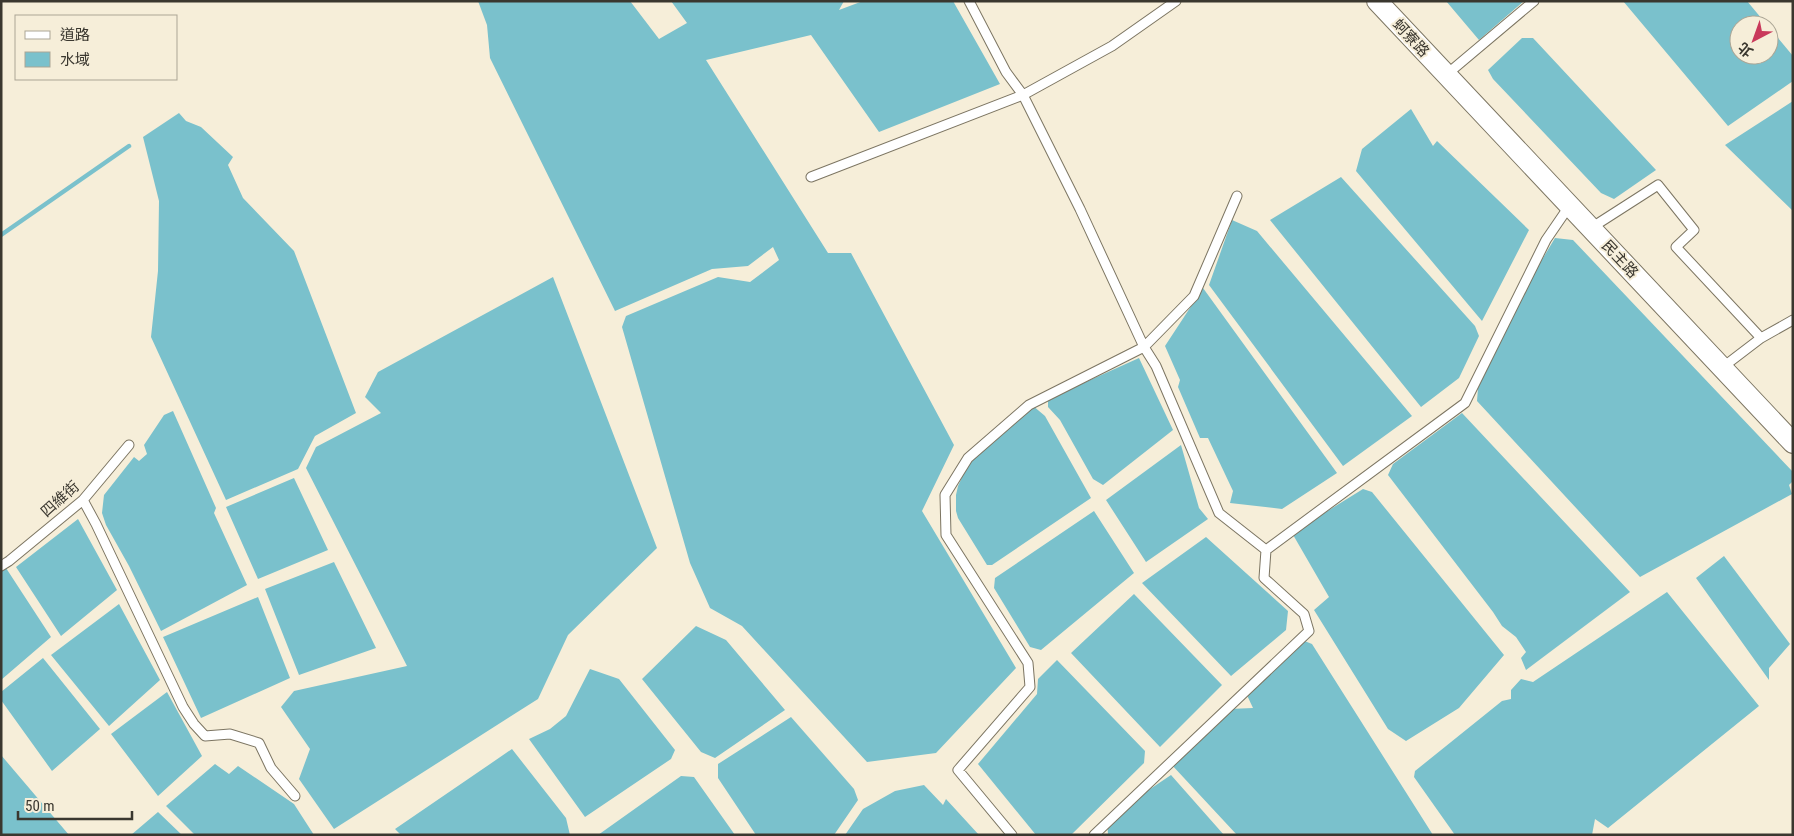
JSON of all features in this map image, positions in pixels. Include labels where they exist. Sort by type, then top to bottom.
[{"type":"street","name":"蚵寮路","points":[[1376,1],[1446,75]]},
{"type":"street","name":"民主路","points":[[1446,75],[1793,444]]},
{"type":"lane","points":[[969,1],[1006,72],[1023,95],[1080,209],[1144,347],[1156,366],[1219,513],[1266,550]]},
{"type":"lane","points":[[811,177],[1023,95],[1112,46],[1176,1]]},
{"type":"lane","points":[[1446,75],[1534,1]]},
{"type":"lane","points":[[1591,228],[1658,185],[1694,230],[1676,247],[1761,338]]},
{"type":"lane","points":[[1012,835],[958,770],[1030,687],[1028,663],[946,535],[945,495],[968,458],[1029,405],[1144,347],[1194,296],[1237,196]]},
{"type":"lane","points":[[1094,835],[1309,631],[1304,614],[1264,578],[1266,550],[1465,403],[1546,240],[1570,205]]},
{"type":"lane","points":[[1723,368],[1761,338],[1793,320]]},
{"type":"lane","name":"四維街","points":[[1,566],[83,500],[129,445]]},
{"type":"lane","points":[[83,500],[194,724],[205,736],[230,734],[259,743],[271,768],[295,796]]},
{"type":"water","points":[[478,1],[630,1],[659,39],[687,23],[671,1],[844,1],[839,10],[863,1],[953,1],[1000,84],[879,132],[811,35],[706,60],[828,253],[851,253],[954,445],[922,511],[1016,668],[936,753],[867,762],[742,626],[710,608],[690,563],[622,327],[626,316],[718,277],[750,282],[779,260],[773,247],[748,266],[712,269],[615,311],[490,58],[487,25]]},
{"type":"water","points":[[1446,1],[1524,1],[1479,40]]},
{"type":"water","points":[[1623,1],[1747,1],[1759,15],[1729,15],[1729,65],[1779,65],[1779,39],[1793,56],[1793,81],[1728,126]]},
{"type":"water","points":[[1522,38],[1533,38],[1656,170],[1614,199],[1601,193],[1493,79],[1488,70]]},
{"type":"water","points":[[1793,101],[1793,211],[1725,145]]},
{"type":"water","points":[[1411,109],[1433,146],[1437,141],[1529,230],[1482,321],[1356,171],[1362,149]]},
{"type":"water","points":[[179,113],[186,121],[201,127],[233,157],[228,165],[243,198],[294,251],[356,413],[315,436],[298,469],[226,500],[151,337],[158,271],[159,201],[143,137]]},
{"type":"water","points":[[1341,177],[1475,326],[1479,336],[1459,378],[1421,407],[1270,220]]},
{"type":"water","points":[[1232,220],[1257,231],[1412,416],[1343,466],[1209,285]]},
{"type":"water","points":[[1555,238],[1573,240],[1793,472],[1793,481],[1789,485],[1792,494],[1640,577],[1477,401],[1478,388],[1522,293]]},
{"type":"water","points":[[553,277],[657,548],[568,635],[538,699],[334,829],[299,779],[310,749],[281,707],[294,691],[407,666],[306,468],[316,447],[381,413],[365,397],[378,372]]},
{"type":"water","points":[[1203,288],[1337,473],[1282,509],[1230,503],[1233,491],[1208,438],[1200,438],[1178,387],[1180,380],[1165,346]]},
{"type":"water","points":[[1139,358],[1173,430],[1103,485],[1093,479],[1060,420],[1048,407],[1048,399]]},
{"type":"water","points":[[1032,405],[1045,416],[1091,498],[992,565],[987,565],[958,518],[956,495],[958,486],[971,458]]},
{"type":"water","points":[[173,411],[216,508],[214,513],[247,585],[161,631],[129,566],[106,525],[102,513],[104,495],[134,457],[139,461],[147,454],[144,445],[164,415]]},
{"type":"water","points":[[1462,413],[1630,592],[1526,670],[1521,658],[1526,652],[1516,637],[1502,626],[1388,475],[1393,464]]},
{"type":"water","points":[[1181,445],[1199,508],[1208,519],[1146,562],[1106,500]]},
{"type":"water","points":[[294,478],[328,550],[258,579],[226,507]]},
{"type":"water","points":[[1363,489],[1372,492],[1504,655],[1459,708],[1406,741],[1388,729],[1314,610],[1329,597],[1292,533]]},
{"type":"water","points":[[1094,511],[1134,573],[1041,650],[1030,647],[994,588],[995,578]]},
{"type":"water","points":[[78,519],[117,590],[61,636],[16,567]]},
{"type":"water","points":[[1206,537],[1288,611],[1286,630],[1231,676],[1142,583]]},
{"type":"water","points":[[1724,556],[1790,644],[1769,668],[1769,680],[1696,578]]},
{"type":"water","points":[[334,562],[376,648],[299,675],[265,589]]},
{"type":"water","points":[[6,568],[51,637],[1,680],[1,571]]},
{"type":"water","points":[[1667,592],[1759,706],[1608,828],[1595,819],[1592,835],[1455,835],[1414,777],[1415,771],[1502,701],[1511,699],[1511,690],[1521,679],[1533,682]]},
{"type":"water","points":[[1134,594],[1222,685],[1160,747],[1071,653]]},
{"type":"water","points":[[258,597],[290,678],[201,718],[163,637]]},
{"type":"water","points":[[119,604],[160,680],[109,726],[51,655]]},
{"type":"water","points":[[696,626],[726,640],[785,710],[715,758],[701,752],[642,679]]},
{"type":"water","points":[[1302,640],[1312,644],[1433,835],[1237,835],[1171,764],[1229,709],[1253,708],[1245,691]]},
{"type":"water","points":[[43,658],[100,729],[52,771],[1,700],[1,692]]},
{"type":"water","points":[[1057,660],[1145,751],[1144,763],[1071,835],[1036,835],[978,764],[1037,694],[1038,679]]},
{"type":"water","points":[[590,669],[619,679],[675,750],[671,759],[585,817],[529,739],[550,729],[566,716]]},
{"type":"water","points":[[167,692],[202,756],[158,796],[111,734]]},
{"type":"water","points":[[791,717],[854,789],[858,800],[834,835],[756,835],[718,778],[718,764]]},
{"type":"water","points":[[512,749],[566,818],[570,835],[401,835],[395,829]]},
{"type":"water","points":[[1,755],[69,835],[1,835]]},
{"type":"water","points":[[215,764],[229,774],[238,766],[294,804],[314,835],[195,835],[166,806]]},
{"type":"water","points":[[1171,775],[1224,835],[1108,835],[1107,818]]},
{"type":"water","points":[[681,776],[694,777],[735,835],[598,835]]},
{"type":"water","points":[[924,785],[943,805],[946,799],[979,835],[845,835],[863,809],[895,791]]},
{"type":"water","points":[[158,812],[182,835],[131,835]]},
{"type":"waterway","points":[[1,235],[129,146]]}]
